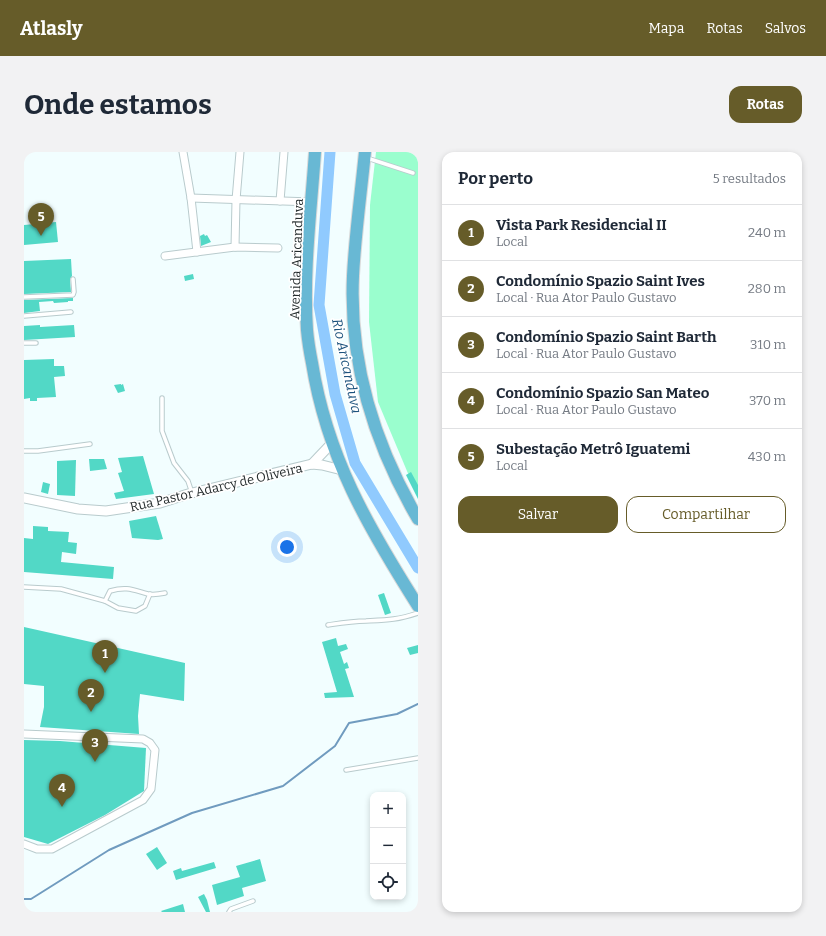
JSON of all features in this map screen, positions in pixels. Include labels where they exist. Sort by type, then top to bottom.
[{"type":"highway","name":"Avenida Aricanduva","points":[[315,152],[306,290],[307,332],[316,387],[332,443],[342,470],[370,528],[418,606]]},
{"type":"highway","points":[[364,154],[353,277],[355,339],[363,386],[374,428],[402,492],[418,519]]},
{"type":"street","points":[[183,152],[191,198],[197,252]]},
{"type":"street","points":[[235,247],[236,200],[240,152]]},
{"type":"street","points":[[280,201],[284,152]]},
{"type":"street","points":[[191,198],[312,202]]},
{"type":"street","points":[[165,256],[235,247],[278,248]]},
{"type":"street","name":"Rua Pastor Adarcy de Oliveira","points":[[312,464],[332,443]]},
{"type":"street","name":"Rua Pastor Adarcy de Oliveira","points":[[24,498],[78,509],[106,511],[160,503],[192,493],[312,464],[342,470]]},
{"type":"street","points":[[24,734],[143,739],[150,743],[155,750],[151,789],[143,800],[52,849],[37,848],[24,844]]},
{"type":"lane","points":[[364,154],[413,173]]},
{"type":"lane","points":[[24,297],[73,295],[73,279]]},
{"type":"lane","points":[[24,316],[71,312]]},
{"type":"lane","points":[[24,344],[36,343]]},
{"type":"lane","points":[[162,398],[162,431],[174,463],[188,481],[192,493]]},
{"type":"lane","points":[[24,451],[38,451],[90,444]]},
{"type":"lane","points":[[24,587],[61,589],[105,601],[118,608],[136,611],[145,606],[150,594]]},
{"type":"lane","points":[[105,601],[110,591],[120,588],[140,590],[150,594],[165,593]]},
{"type":"lane","points":[[328,625],[391,620],[404,618],[418,612]]},
{"type":"lane","points":[[346,770],[418,758]]},
{"type":"lane","points":[[228,912],[231,909],[253,901]]},
{"type":"green space","points":[[376,152],[418,152],[418,494],[378,402],[369,322],[370,205]]},
{"type":"building","points":[[56,222],[58,242],[24,245],[24,225]]},
{"type":"building","points":[[204,234],[205,236],[207,235],[211,242],[201,246],[200,236]]},
{"type":"building","points":[[71,259],[71,292],[24,294],[24,261]]},
{"type":"building","points":[[193,274],[194,279],[185,281],[184,276]]},
{"type":"building","points":[[73,298],[73,301],[68,302],[39,302],[40,311],[24,313],[24,300]]},
{"type":"building","points":[[40,325],[40,327],[74,325],[75,337],[24,340],[24,326]]},
{"type":"building","points":[[54,359],[54,366],[64,366],[65,376],[54,377],[56,397],[37,398],[37,401],[30,401],[30,398],[24,399],[24,360]]},
{"type":"building","points":[[123,384],[125,391],[118,393],[114,385]]},
{"type":"building","points":[[143,456],[154,494],[116,499],[114,493],[124,491],[118,473],[122,472],[118,458]]},
{"type":"building","points":[[89,459],[104,459],[107,469],[90,471]]},
{"type":"building","points":[[76,460],[75,496],[57,495],[57,461]]},
{"type":"building","points":[[411,472],[418,485],[418,499],[406,475]]},
{"type":"building","points":[[43,482],[50,484],[48,494],[41,492]]},
{"type":"building","points":[[156,516],[163,539],[132,538],[129,521]]},
{"type":"building","points":[[33,526],[48,527],[48,531],[69,532],[68,542],[77,543],[76,554],[62,552],[61,562],[114,567],[113,579],[24,572],[24,538],[33,539]]},
{"type":"building","points":[[384,593],[391,613],[385,615],[378,595]]},
{"type":"building","points":[[24,627],[185,663],[184,701],[140,694],[138,716],[139,734],[40,727],[44,707],[44,686],[24,684]]},
{"type":"building","points":[[336,638],[338,646],[346,644],[348,649],[340,652],[344,664],[347,662],[349,668],[345,669],[354,697],[325,698],[324,693],[337,692],[322,642]]},
{"type":"building","points":[[418,645],[418,653],[410,655],[407,648]]},
{"type":"building","points":[[24,740],[60,741],[146,748],[144,791],[105,815],[48,844],[24,837]]},
{"type":"building","points":[[157,847],[167,863],[157,870],[146,854]]},
{"type":"building","points":[[260,859],[266,881],[242,888],[244,896],[217,905],[212,885],[240,877],[236,866]]},
{"type":"building","points":[[214,862],[216,868],[176,880],[173,871],[181,868],[182,871]]},
{"type":"building","points":[[204,894],[210,912],[206,912],[198,897]]},
{"type":"building","points":[[183,904],[185,912],[161,911]]},
{"type":"waterway","name":"Rio Aricanduva","points":[[330,152],[319,305],[335,394],[355,463],[418,568]]},
{"type":"waterway","points":[[24,899],[31,899],[109,850],[192,813],[283,786],[335,746],[349,723],[397,714],[418,704]]},
{"type":"place","name":"Subestação Metrô Iguatemi","points":[[41,236]]},
{"type":"place","name":"Vista Park Residencial II","points":[[105,673]]},
{"type":"place","name":"Condomínio Spazio Saint Ives","points":[[91,712]]},
{"type":"place","name":"Condomínio Spazio Saint Barth","points":[[95,762]]},
{"type":"place","name":"Condomínio Spazio San Mateo","points":[[62,807]]}]
